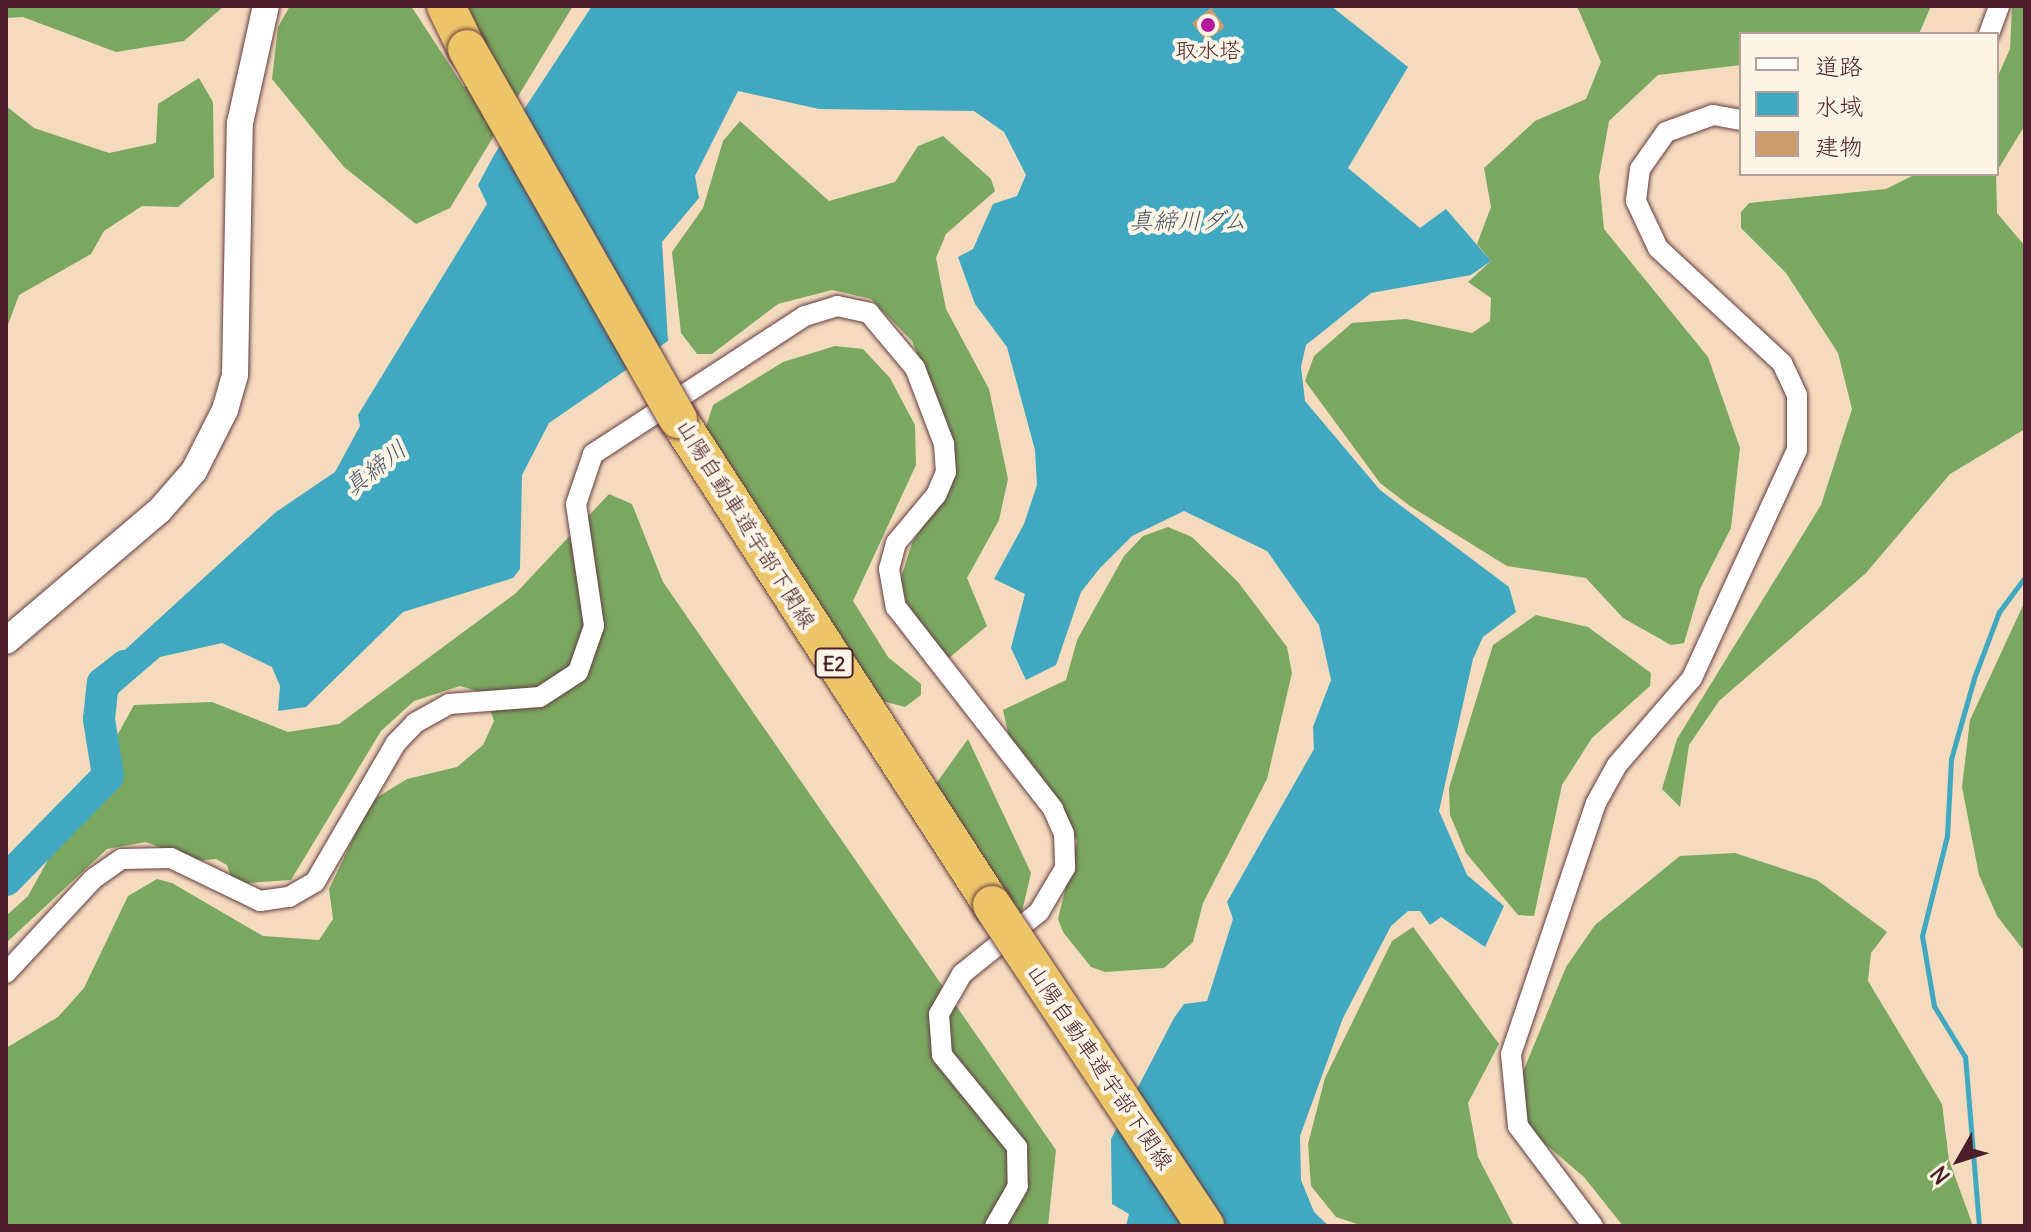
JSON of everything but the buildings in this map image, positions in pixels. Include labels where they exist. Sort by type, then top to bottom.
[{"type":"highway","name":"山陽自動車道宇部下関線","points":[[446,6],[467,49],[678,419],[992,905],[1205,1226]]},
{"type":"street","points":[[6,641],[159,511],[194,471],[225,410],[236,361],[240,123],[266,6]]},
{"type":"street","points":[[1990,32],[1999,6]]},
{"type":"street","points":[[1593,1226],[1518,1126],[1511,1054],[1596,803],[1617,765],[1692,678],[1797,450],[1800,412],[1782,363],[1658,248],[1636,201],[1640,169],[1666,132],[1713,115],[1739,120]]},
{"type":"street","points":[[6,973],[93,879],[122,859],[171,858],[260,901],[289,897],[315,882],[396,743],[415,723],[449,704],[540,697],[584,662],[593,614],[576,504],[593,454],[805,316],[837,306],[869,313],[915,368],[944,444],[946,472],[936,495],[896,543],[889,569],[896,607],[1053,809],[1064,834],[1065,868],[1039,912],[962,974],[939,1014],[942,1055],[1017,1147],[1018,1186],[995,1226]]},
{"type":"green space","points":[[6,6],[224,6],[184,41],[116,52],[23,17],[6,18]]},
{"type":"green space","points":[[290,6],[411,6],[464,87],[493,64],[467,6],[573,6],[450,208],[416,224],[344,167],[272,79],[278,27]]},
{"type":"green space","points":[[1577,6],[1931,6],[1920,32],[1739,32],[1739,65],[1658,75],[1609,121],[1599,177],[1604,229],[1708,357],[1740,448],[1731,528],[1700,589],[1684,643],[1671,645],[1623,618],[1586,578],[1507,566],[1410,506],[1380,483],[1305,381],[1314,356],[1352,323],[1406,319],[1472,333],[1490,321],[1491,298],[1468,282],[1491,261],[1477,244],[1491,207],[1484,168],[1535,121],[1586,99],[1601,62]]},
{"type":"green space","points":[[2012,6],[2025,6],[2025,125],[1999,168],[1999,74],[2010,49]]},
{"type":"green space","points":[[199,78],[213,102],[214,177],[178,207],[142,206],[104,231],[91,254],[19,295],[6,330],[6,106],[34,128],[109,153],[156,143],[158,104]]},
{"type":"green space","points":[[740,121],[829,201],[895,182],[918,146],[943,136],[991,179],[995,191],[946,234],[936,258],[946,309],[989,389],[1008,479],[999,520],[967,578],[987,626],[949,658],[908,608],[900,581],[912,543],[950,484],[938,404],[912,341],[871,299],[832,290],[778,304],[712,354],[697,354],[681,333],[672,252],[703,208],[723,141]]},
{"type":"green space","points":[[1912,176],[1996,176],[1997,213],[2025,246],[2025,429],[1950,474],[1866,573],[1719,701],[1689,745],[1680,807],[1662,789],[1677,739],[1821,505],[1852,409],[1838,353],[1786,273],[1741,228],[1741,212],[1749,203],[1886,189]]},
{"type":"green space","points":[[835,346],[863,349],[890,378],[915,425],[916,465],[853,601],[888,657],[921,684],[921,695],[905,707],[879,700],[705,430],[713,405],[783,362]]},
{"type":"green space","points":[[609,494],[632,504],[663,582],[1056,1150],[1048,1226],[6,1226],[6,1048],[58,1017],[84,988],[128,896],[157,879],[172,883],[263,936],[319,940],[333,919],[329,889],[371,801],[407,779],[457,767],[483,745],[494,721],[484,693],[460,686],[414,701],[381,731],[291,880],[233,884],[227,865],[216,859],[195,861],[146,842],[107,849],[6,943],[6,916],[28,896],[134,705],[212,702],[288,732],[339,724],[516,593]]},
{"type":"green space","points":[[1168,527],[1192,537],[1238,582],[1287,647],[1292,673],[1267,779],[1203,903],[1193,942],[1164,968],[1105,972],[1091,967],[1063,932],[1058,919],[1077,841],[1052,792],[1009,737],[1003,710],[1066,680],[1077,640],[1124,556],[1143,536]]},
{"type":"green space","points":[[2025,601],[2025,952],[1997,916],[1979,875],[1962,787],[1970,720]]},
{"type":"green space","points":[[1536,615],[1588,627],[1651,673],[1650,686],[1592,738],[1562,785],[1534,916],[1518,915],[1466,853],[1450,815],[1449,788],[1493,645]]},
{"type":"green space","points":[[968,739],[1031,873],[1021,916],[935,785]]},
{"type":"green space","points":[[1735,853],[1817,880],[1887,932],[1871,953],[1868,981],[1942,1104],[1949,1160],[1973,1226],[1623,1226],[1584,1177],[1517,1120],[1514,1094],[1566,967],[1595,925],[1680,856]]},
{"type":"green space","points":[[1413,927],[1499,1044],[1468,1103],[1478,1157],[1514,1226],[1363,1226],[1336,1217],[1311,1186],[1308,1144],[1325,1078],[1392,941]]},
{"type":"water","name":"真締川ダム","points":[[592,6],[1331,6],[1408,67],[1348,168],[1420,228],[1446,209],[1491,261],[1471,275],[1371,293],[1306,345],[1301,367],[1305,401],[1380,490],[1509,587],[1516,612],[1483,637],[1473,659],[1439,811],[1467,875],[1504,906],[1485,947],[1441,917],[1430,925],[1420,911],[1408,911],[1391,926],[1343,1018],[1300,1136],[1301,1180],[1314,1212],[1329,1226],[1126,1226],[1129,1214],[1112,1204],[1111,1139],[1174,1018],[1184,1004],[1207,1001],[1233,919],[1227,902],[1314,749],[1313,727],[1331,680],[1319,625],[1267,551],[1184,511],[1132,536],[1100,568],[1081,592],[1056,665],[1026,680],[1011,648],[1025,594],[994,579],[1024,524],[1037,485],[1035,450],[1007,347],[975,304],[958,257],[973,249],[993,204],[1017,196],[1026,175],[1004,132],[974,111],[819,109],[738,91],[695,176],[699,198],[662,242],[668,341],[549,423],[522,475],[520,569],[513,578],[403,612],[306,707],[278,711],[280,686],[272,667],[222,643],[160,657],[109,701],[94,699],[93,679],[276,512],[335,472],[360,426],[358,415],[487,204],[478,185],[494,155]]},
{"type":"waterway","points":[[1979,1226],[1965,1057],[1934,1006],[1922,936],[1947,836],[1951,759],[1974,678],[1999,612],[2025,577]]},
{"type":"waterway","name":"真締川","points":[[6,880],[108,776],[99,719],[103,683],[125,666]]},
{"type":"place","name":"取水塔","points":[[1208,25]]}]
